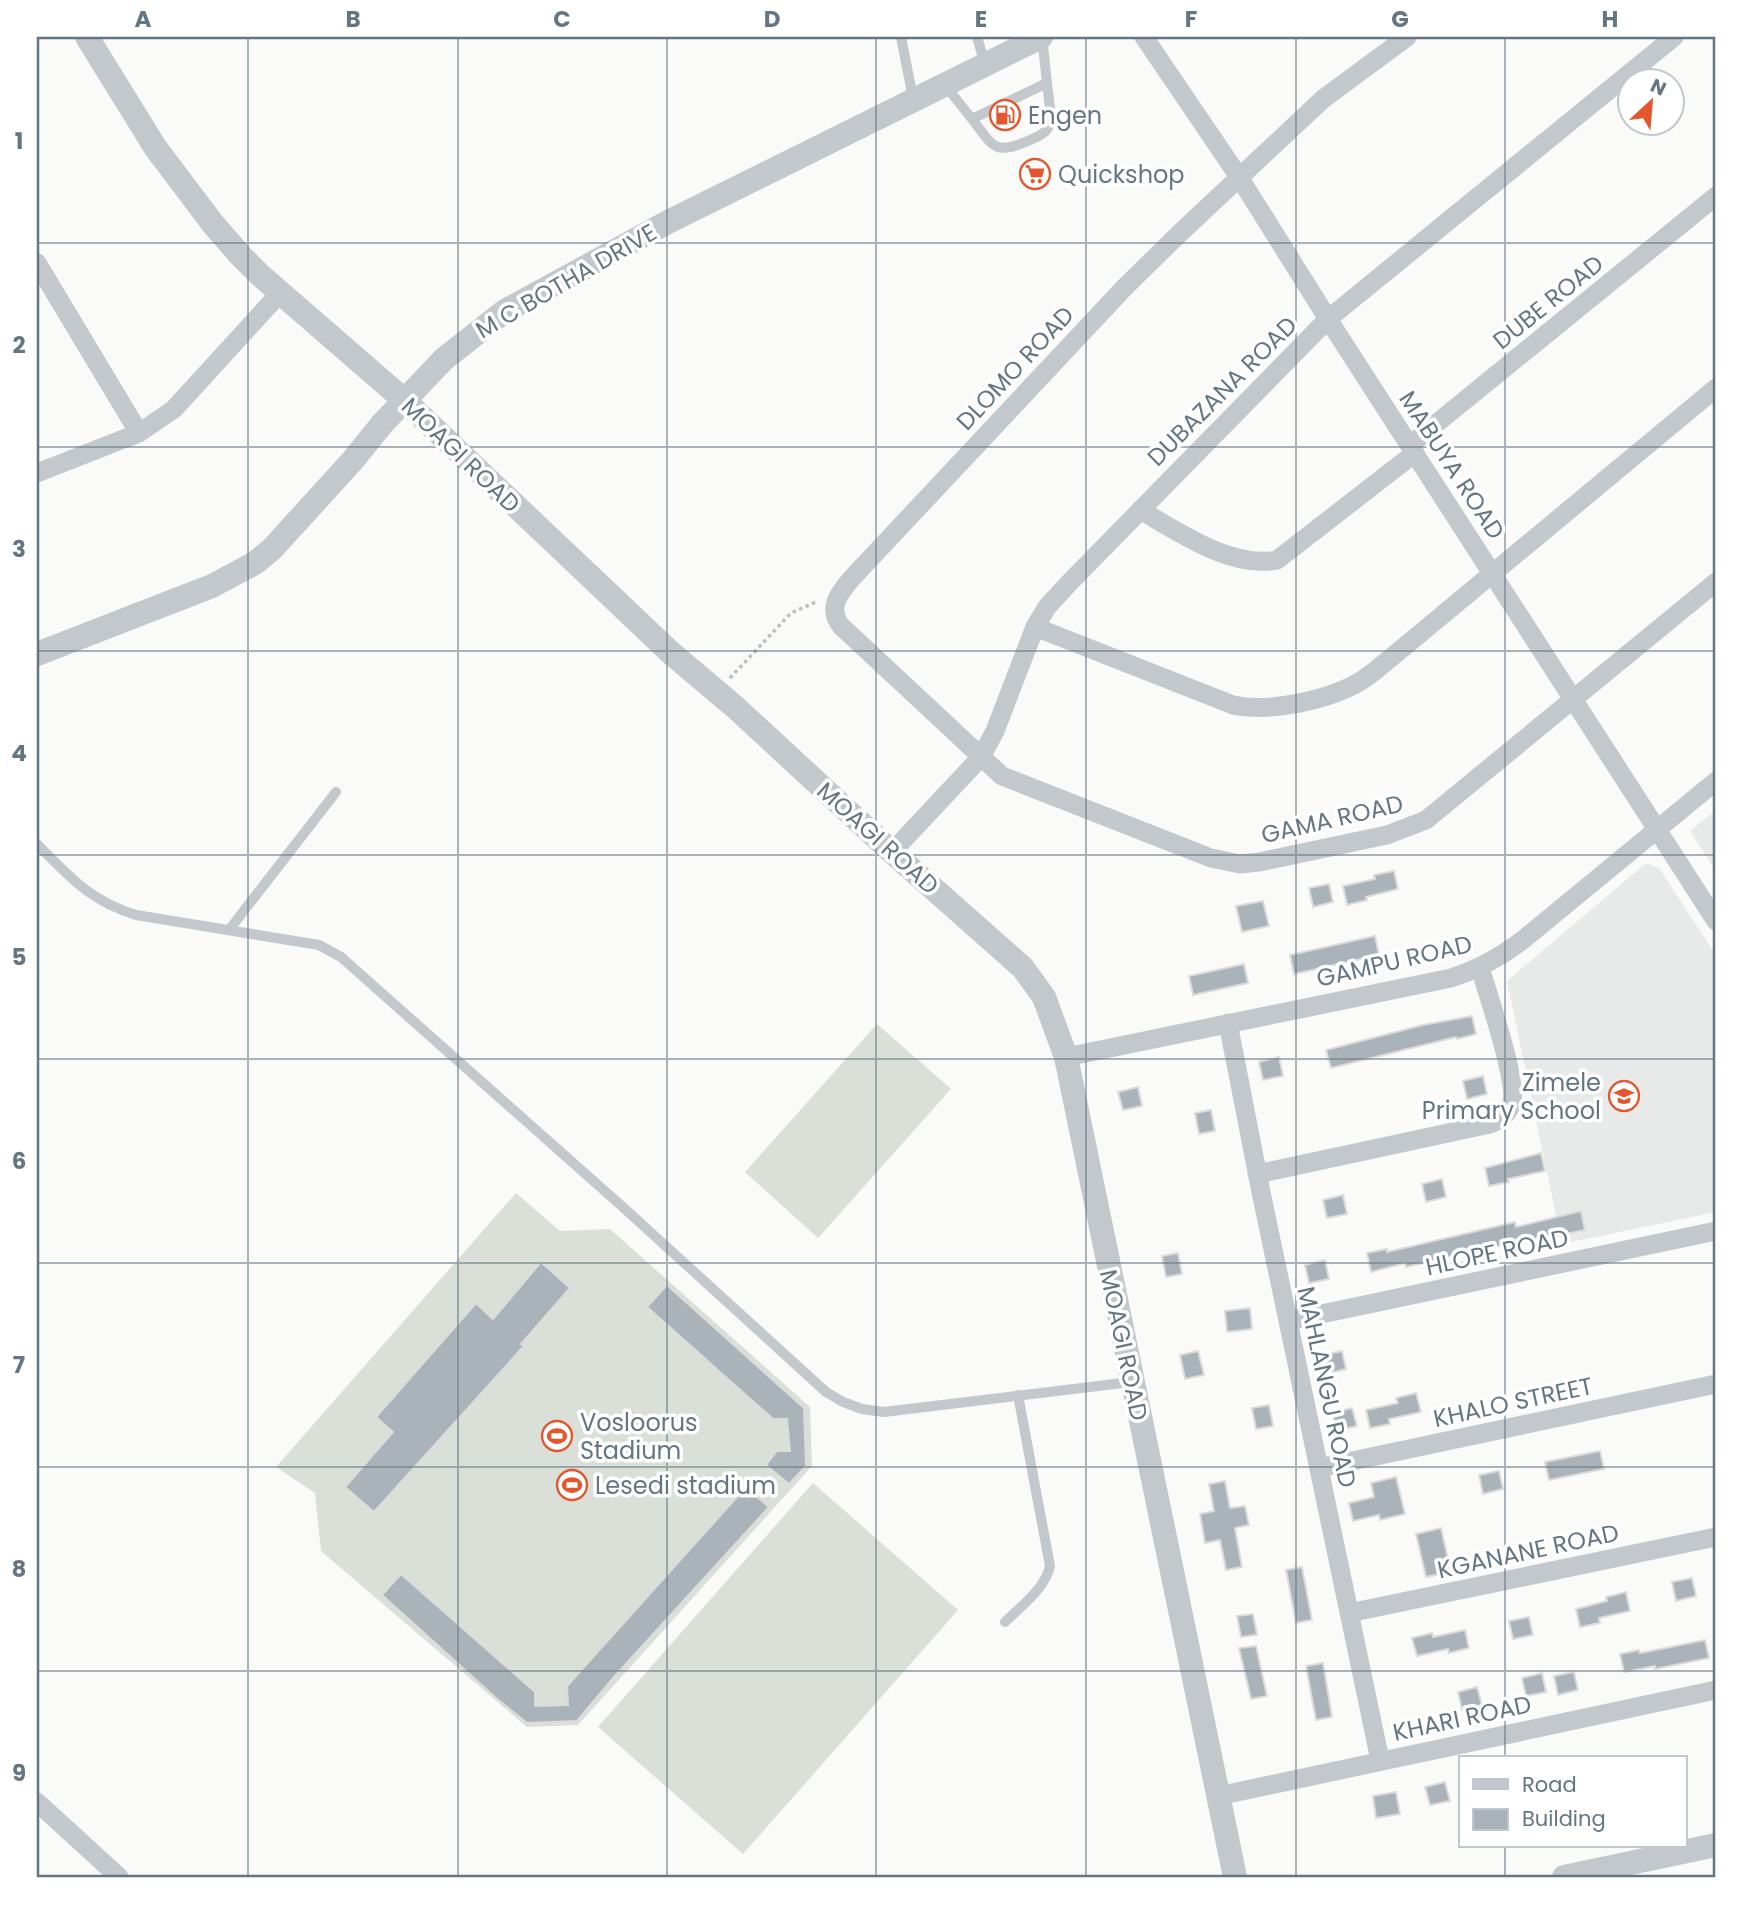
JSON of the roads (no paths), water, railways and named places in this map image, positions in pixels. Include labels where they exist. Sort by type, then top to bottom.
[{"type":"street","name":"MOAGI ROAD","points":[[87,37],[136,119],[227,241],[280,293],[404,400],[671,653],[1008,954],[1033,980],[1048,1005],[1066,1057],[1235,1877]]},
{"type":"street","name":"M C BOTHA DRIVE","points":[[37,654],[212,586],[255,564],[272,549],[404,400],[444,359],[472,335],[515,305],[668,222],[1042,37]]},
{"type":"street","name":"MABUYA ROAD","points":[[1144,37],[1239,177],[1716,921]]},
{"type":"street","name":"DLOMO ROAD","points":[[981,757],[841,626],[833,609],[839,595],[1124,288],[1324,99],[1407,37]]},
{"type":"street","name":"DUBAZANA ROAD","points":[[892,852],[981,757],[995,731],[1035,627],[1051,602],[1328,319],[1674,37]]},
{"type":"street","name":"DUBE ROAD","points":[[1140,510],[1241,560],[1265,562],[1277,559],[1293,549],[1716,196]]},
{"type":"street","points":[[37,263],[139,433]]},
{"type":"street","points":[[37,473],[139,433],[174,409],[280,293]]},
{"type":"street","points":[[1035,627],[1240,707],[1268,708],[1335,693],[1361,681],[1716,388]]},
{"type":"street","name":"GAMA ROAD","points":[[981,757],[992,769],[1015,782],[1218,860],[1250,863],[1387,835],[1419,824],[1436,813],[1716,582]]},
{"type":"street","name":"GAMPU ROAD","points":[[1066,1057],[1451,978],[1480,968],[1496,960],[1524,939],[1716,781]]},
{"type":"street","points":[[1257,1174],[1490,1124],[1500,1119],[1510,1107],[1513,1097],[1480,968]]},
{"type":"street","name":"MAHLANGU ROAD","points":[[1228,1023],[1380,1760]]},
{"type":"street","name":"HLOPE ROAD","points":[[1288,1321],[1716,1231]]},
{"type":"street","name":"KHALO STREET","points":[[1320,1468],[1716,1384]]},
{"type":"street","name":"KGANANE ROAD","points":[[1349,1613],[1716,1536]]},
{"type":"street","name":"KHARI ROAD","points":[[1217,1796],[1716,1690]]},
{"type":"street","points":[[37,1802],[119,1877]]},
{"type":"street","points":[[1564,1877],[1716,1846]]},
{"type":"lane","points":[[901,37],[914,100]]},
{"type":"lane","points":[[977,37],[986,65]]},
{"type":"lane","points":[[945,84],[995,146],[1013,148],[1038,136],[1050,120],[1042,37]]},
{"type":"lane","points":[[972,119],[1047,83]]},
{"type":"lane","points":[[229,930],[336,792]]},
{"type":"lane","points":[[37,844],[77,884],[113,908],[136,915],[319,945],[341,957],[625,1209],[793,1364],[826,1392],[843,1402],[862,1409],[884,1412],[1131,1382]]},
{"type":"lane","points":[[1005,1622],[1041,1586],[1050,1566],[1018,1395]]},
{"type":"place","name":"Engen","points":[[1005,115]]},
{"type":"place","name":"Quickshop","points":[[1035,174]]},
{"type":"place","name":"Zimele Primary School","points":[[1624,1096]]},
{"type":"place","name":"Vosloorus Stadium","points":[[557,1436]]},
{"type":"place","name":"Lesedi stadium","points":[[572,1485]]}]
